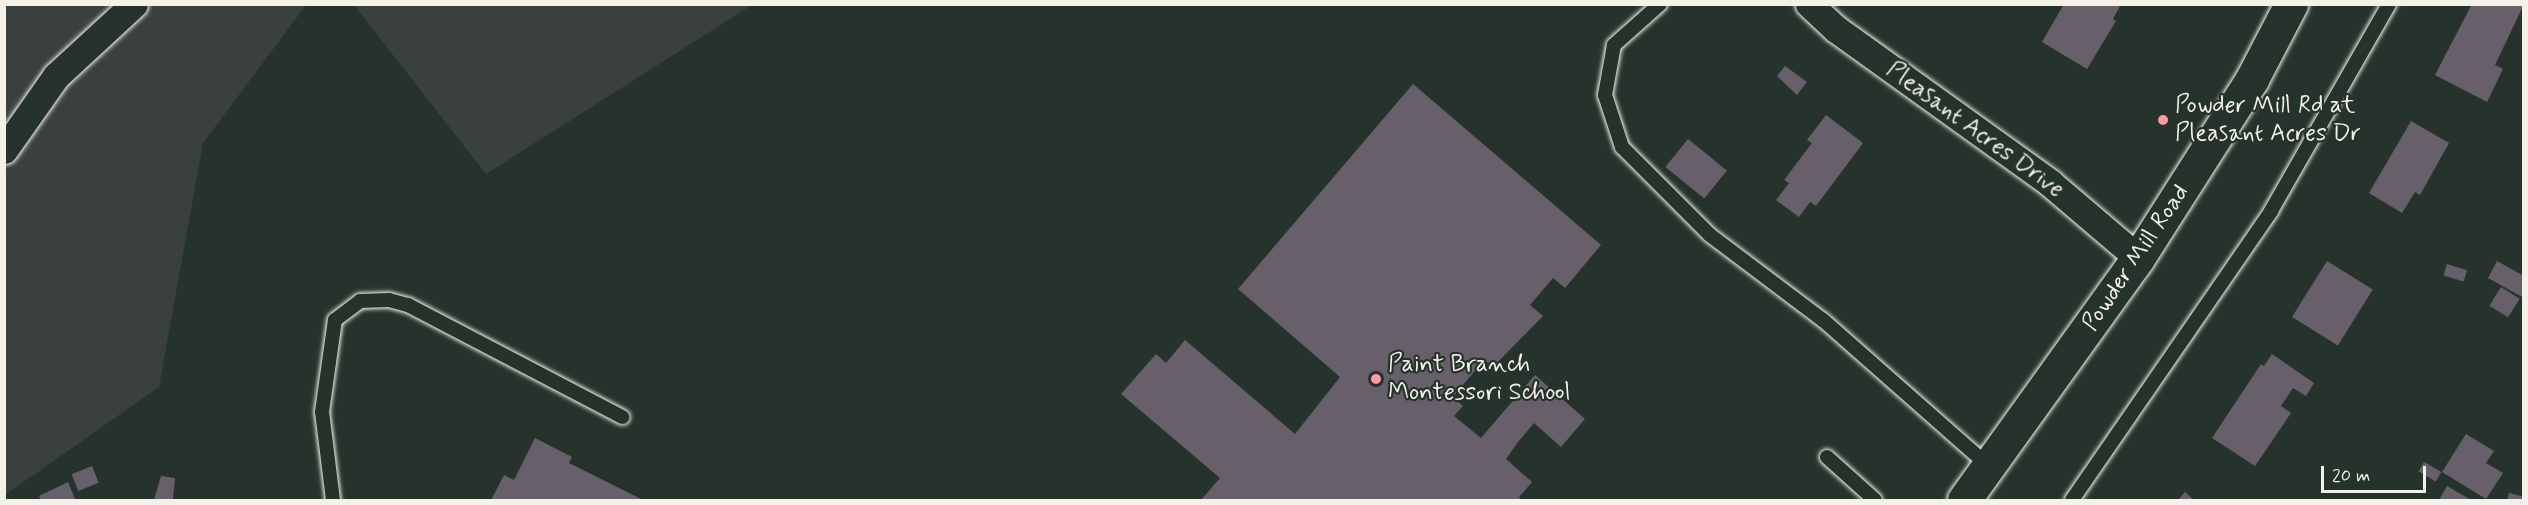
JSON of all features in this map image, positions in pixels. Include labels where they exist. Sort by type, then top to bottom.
[{"type":"main road","name":"Powder Mill Road","points":[[1964,501],[2138,258],[2252,79],[2291,4]]},
{"type":"street","points":[[4,150],[28,111],[56,76],[134,4]]},
{"type":"street","name":"Pleasant Acres Drive","points":[[1809,4],[1836,29],[2050,183],[2138,258]]},
{"type":"lane","points":[[1660,4],[1614,45],[1605,95],[1623,147],[1710,235],[1823,320],[1990,467]]},
{"type":"lane","points":[[2072,501],[2271,211],[2389,4]]},
{"type":"lane","points":[[333,501],[322,412],[335,320],[360,301],[389,300],[408,305],[622,417]]},
{"type":"lane","points":[[1827,457],[1875,501]]},
{"type":"shaded area","points":[[5,5],[306,5],[203,143],[159,387],[5,495]]},
{"type":"shaded area","points":[[354,5],[752,5],[486,174]]},
{"type":"building","points":[[2064,4],[2121,4],[2113,19],[2116,21],[2087,69],[2042,42]]},
{"type":"building","points":[[2472,4],[2524,4],[2495,65],[2503,69],[2487,102],[2435,75]]},
{"type":"building","points":[[1785,66],[1807,82],[1797,95],[1777,76]]},
{"type":"building","points":[[1413,84],[1601,245],[1565,288],[1553,278],[1530,305],[1543,316],[1493,367],[1484,360],[1453,397],[1463,406],[1454,416],[1481,438],[1535,375],[1585,419],[1561,447],[1534,423],[1518,442],[1506,459],[1532,482],[1519,497],[1522,500],[1201,500],[1220,478],[1121,394],[1156,354],[1166,363],[1185,340],[1295,434],[1340,377],[1238,289]]},
{"type":"building","points":[[1826,115],[1863,143],[1816,206],[1810,202],[1799,217],[1776,200],[1789,183],[1784,180],[1812,143],[1807,140]]},
{"type":"building","points":[[2411,121],[2449,143],[2420,195],[2415,192],[2402,213],[2369,193]]},
{"type":"building","points":[[1688,139],[1727,170],[1704,198],[1665,167]]},
{"type":"building","points":[[2327,261],[2373,290],[2338,346],[2292,317]]},
{"type":"building","points":[[2497,261],[2524,276],[2524,298],[2488,278]]},
{"type":"building","points":[[2447,264],[2467,270],[2464,282],[2443,275]]},
{"type":"building","points":[[2501,287],[2520,299],[2508,317],[2489,306]]},
{"type":"building","points":[[2272,354],[2314,383],[2306,396],[2293,388],[2281,406],[2291,413],[2255,466],[2212,438],[2261,364],[2264,366]]},
{"type":"building","points":[[2466,434],[2494,451],[2486,463],[2503,473],[2486,499],[2442,472]]},
{"type":"building","points":[[535,438],[572,457],[569,463],[643,500],[491,500],[504,475],[514,480]]},
{"type":"building","points":[[2424,462],[2441,472],[2436,482],[2418,472]]},
{"type":"building","points":[[92,466],[99,483],[78,491],[72,474]]},
{"type":"building","points":[[161,476],[175,478],[173,500],[154,500]]},
{"type":"building","points":[[68,482],[75,499],[41,500],[39,496]]},
{"type":"building","points":[[2447,486],[2471,500],[2439,500]]},
{"type":"building","points":[[2185,492],[2194,500],[2178,500]]},
{"type":"building","points":[[2509,493],[2524,497],[2524,500],[2507,500]]},
{"type":"place","name":"Powder Mill Rd at Pleasant Acres Dr","points":[[2163,120]]},
{"type":"place","name":"Paint Branch Montessori School","points":[[1376,379]]}]
